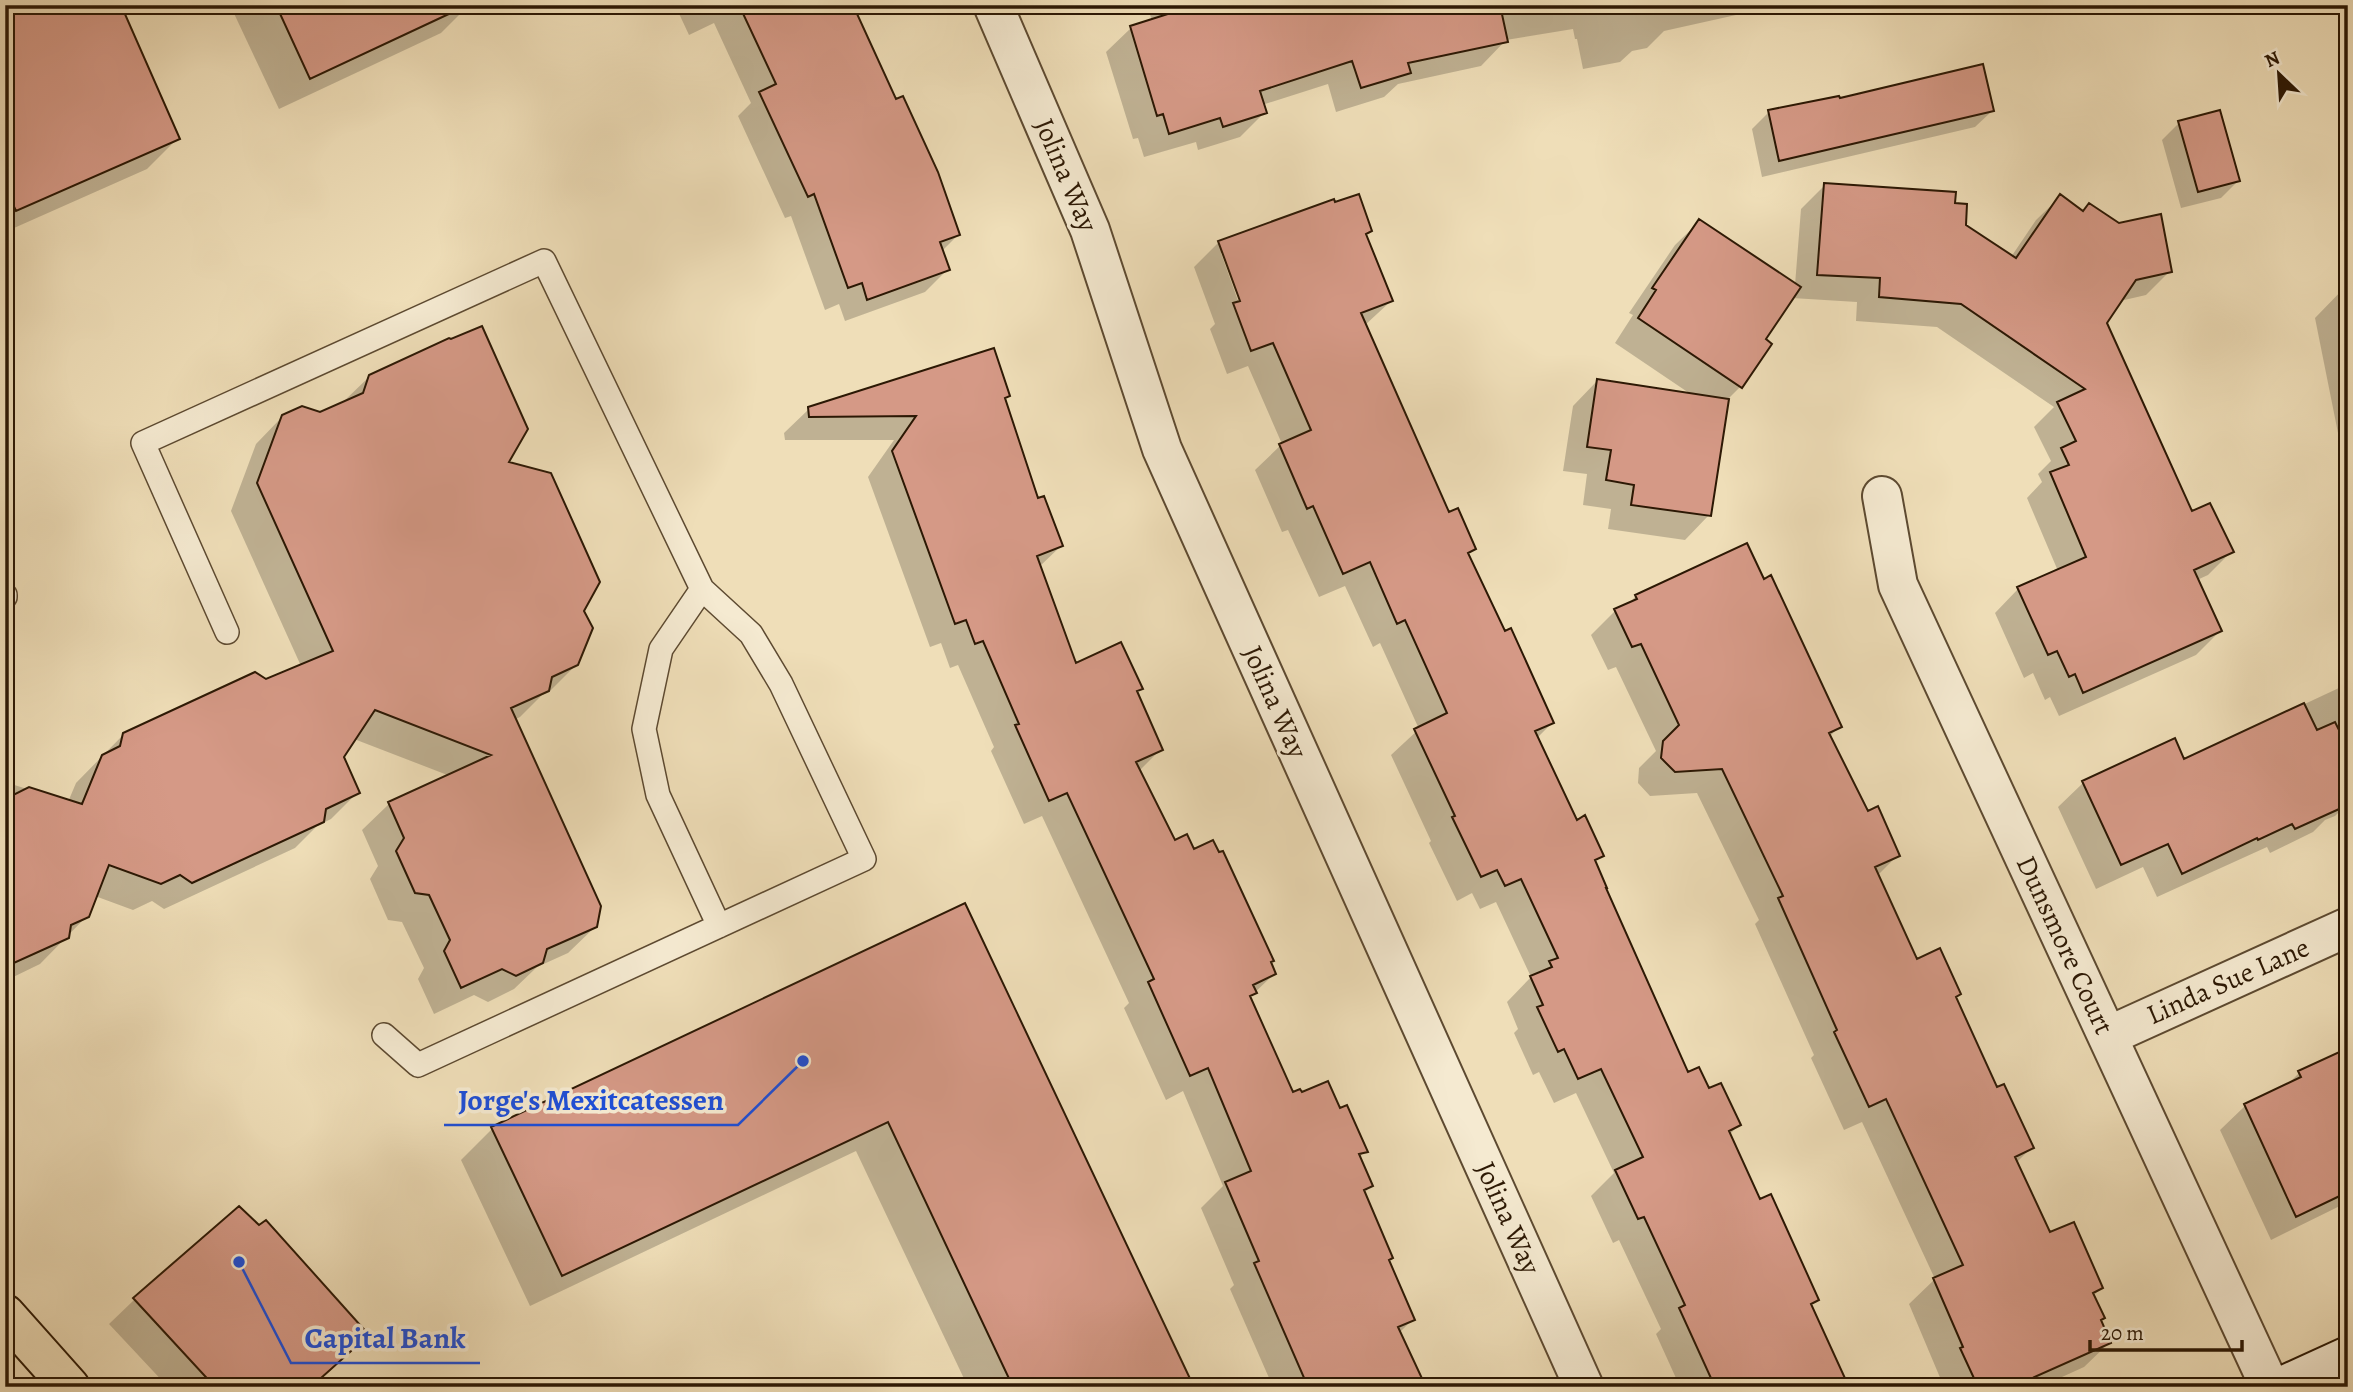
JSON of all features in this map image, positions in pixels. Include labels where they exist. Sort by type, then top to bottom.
[{"type":"main road","points":[[5,1314],[70,1387]]},
{"type":"street","name":"Jolina Way","points":[[993,5],[1090,230],[1162,449],[1584,1387]]},
{"type":"street","name":"Dunsmore Court","points":[[1882,496],[1898,585],[2270,1387]]},
{"type":"street","name":"Linda Sue Lane","points":[[2108,1036],[2348,927]]},
{"type":"street","points":[[2280,1387],[2348,1356]]},
{"type":"lane","points":[[226,632],[143,443],[544,261],[702,589],[751,634],[781,684],[864,859],[418,1065],[384,1035]]},
{"type":"lane","points":[[702,589],[661,649],[644,729],[658,795],[719,926]]},
{"type":"building","points":[[5,5],[121,5],[180,139],[16,211],[5,187]]},
{"type":"building","points":[[276,5],[468,5],[310,79]]},
{"type":"building","points":[[739,5],[853,5],[896,99],[903,96],[938,172],[960,235],[940,242],[950,270],[867,300],[862,283],[848,288],[814,194],[808,197],[759,92],[776,84]]},
{"type":"building","points":[[1196,5],[1500,5],[1508,42],[1408,63],[1411,73],[1361,88],[1352,61],[1260,91],[1267,113],[1223,127],[1220,118],[1169,134],[1163,114],[1157,116],[1130,26]]},
{"type":"building","points":[[1983,64],[1994,111],[1779,161],[1768,110],[1839,96],[1840,98]]},
{"type":"building","points":[[2220,110],[2240,181],[2198,192],[2178,121]]},
{"type":"building","points":[[1824,183],[1956,192],[1955,203],[1967,204],[1966,225],[2016,258],[2060,194],[2083,211],[2089,203],[2119,223],[2161,214],[2172,272],[2136,280],[2107,323],[2192,511],[2210,503],[2234,552],[2194,570],[2222,631],[2083,693],[2075,674],[2069,677],[2057,651],[2048,655],[2017,587],[2086,557],[2050,472],[2069,465],[2061,448],[2076,441],[2057,402],[2085,389],[1961,304],[1879,297],[1880,278],[1817,275]]},
{"type":"building","points":[[1359,194],[1372,231],[1366,234],[1393,301],[1361,313],[1449,512],[1458,508],[1476,549],[1468,553],[1505,631],[1511,628],[1554,723],[1535,731],[1577,820],[1585,815],[1604,856],[1595,860],[1688,1072],[1699,1067],[1709,1088],[1721,1083],[1741,1125],[1729,1131],[1760,1199],[1771,1194],[1819,1300],[1811,1304],[1849,1387],[1715,1387],[1679,1308],[1685,1305],[1644,1217],[1638,1219],[1615,1170],[1643,1157],[1601,1069],[1578,1079],[1564,1049],[1558,1052],[1537,1007],[1543,1005],[1530,976],[1552,967],[1549,961],[1558,958],[1521,879],[1505,886],[1497,870],[1481,877],[1414,729],[1447,713],[1405,620],[1397,624],[1370,562],[1343,574],[1313,506],[1307,509],[1279,444],[1311,430],[1273,343],[1251,351],[1233,303],[1240,301],[1218,241],[1334,199],[1335,202]]},
{"type":"building","points":[[1699,219],[1801,287],[1766,339],[1772,344],[1742,388],[1638,318],[1656,290],[1652,288]]},
{"type":"building","points":[[482,326],[528,429],[509,462],[551,473],[600,582],[584,611],[593,628],[578,665],[552,677],[549,691],[511,708],[601,906],[597,927],[547,949],[543,963],[516,976],[502,969],[461,988],[444,951],[450,940],[429,895],[415,893],[396,851],[404,838],[388,802],[491,755],[375,710],[344,757],[360,793],[326,809],[324,822],[192,883],[180,875],[161,884],[109,865],[89,917],[71,925],[69,938],[5,967],[5,799],[29,787],[82,804],[102,755],[120,746],[123,733],[255,672],[266,679],[333,651],[257,483],[282,415],[302,406],[320,412],[363,393],[369,375],[449,338]]},
{"type":"building","points":[[994,348],[1010,396],[1005,398],[1038,498],[1044,496],[1063,546],[1037,556],[1076,663],[1121,642],[1143,689],[1137,691],[1163,750],[1136,762],[1175,840],[1187,834],[1194,849],[1213,840],[1219,852],[1223,851],[1274,961],[1271,962],[1276,974],[1253,985],[1257,993],[1250,996],[1293,1092],[1300,1089],[1302,1092],[1328,1081],[1340,1108],[1347,1105],[1368,1152],[1359,1154],[1373,1186],[1364,1190],[1393,1258],[1389,1260],[1415,1320],[1398,1327],[1426,1387],[1308,1387],[1254,1263],[1259,1261],[1225,1182],[1251,1171],[1208,1068],[1190,1076],[1148,982],[1154,979],[1067,793],[1049,801],[1015,725],[1019,724],[983,641],[975,644],[966,620],[955,624],[892,451],[916,416],[809,417],[808,407]]},
{"type":"building","points":[[1597,379],[1729,399],[1711,516],[1631,505],[1634,485],[1606,480],[1611,450],[1587,447]]},
{"type":"building","points":[[1747,543],[1764,579],[1771,575],[1842,727],[1829,733],[1868,811],[1878,806],[1900,856],[1875,867],[1917,959],[1940,948],[1961,994],[1956,997],[1997,1087],[2004,1084],[2034,1148],[2015,1157],[2050,1232],[2074,1222],[2103,1288],[2093,1293],[2105,1318],[2101,1320],[2111,1343],[2012,1387],[1978,1387],[1933,1278],[1963,1265],[1886,1099],[1869,1107],[1834,1032],[1837,1030],[1778,898],[1783,896],[1722,769],[1675,772],[1661,758],[1663,741],[1679,725],[1641,644],[1632,647],[1614,609],[1637,599],[1635,595]]},
{"type":"building","points":[[2304,703],[2317,730],[2335,722],[2348,748],[2348,805],[2295,829],[2292,824],[2258,840],[2257,838],[2182,874],[2168,844],[2121,865],[2082,781],[2175,738],[2184,759]]},
{"type":"building","points":[[965,903],[1194,1387],[1013,1387],[888,1122],[562,1276],[491,1127]]},
{"type":"building","points":[[2348,1048],[2348,1192],[2296,1217],[2244,1104],[2301,1077],[2298,1071]]},
{"type":"building","points":[[239,1206],[259,1225],[266,1220],[369,1335],[311,1387],[215,1387],[133,1298]]},
{"type":"place","name":"Jorge's Mexitcatessen","points":[[803,1061]]},
{"type":"place","name":"Capital Bank","points":[[239,1262]]}]
